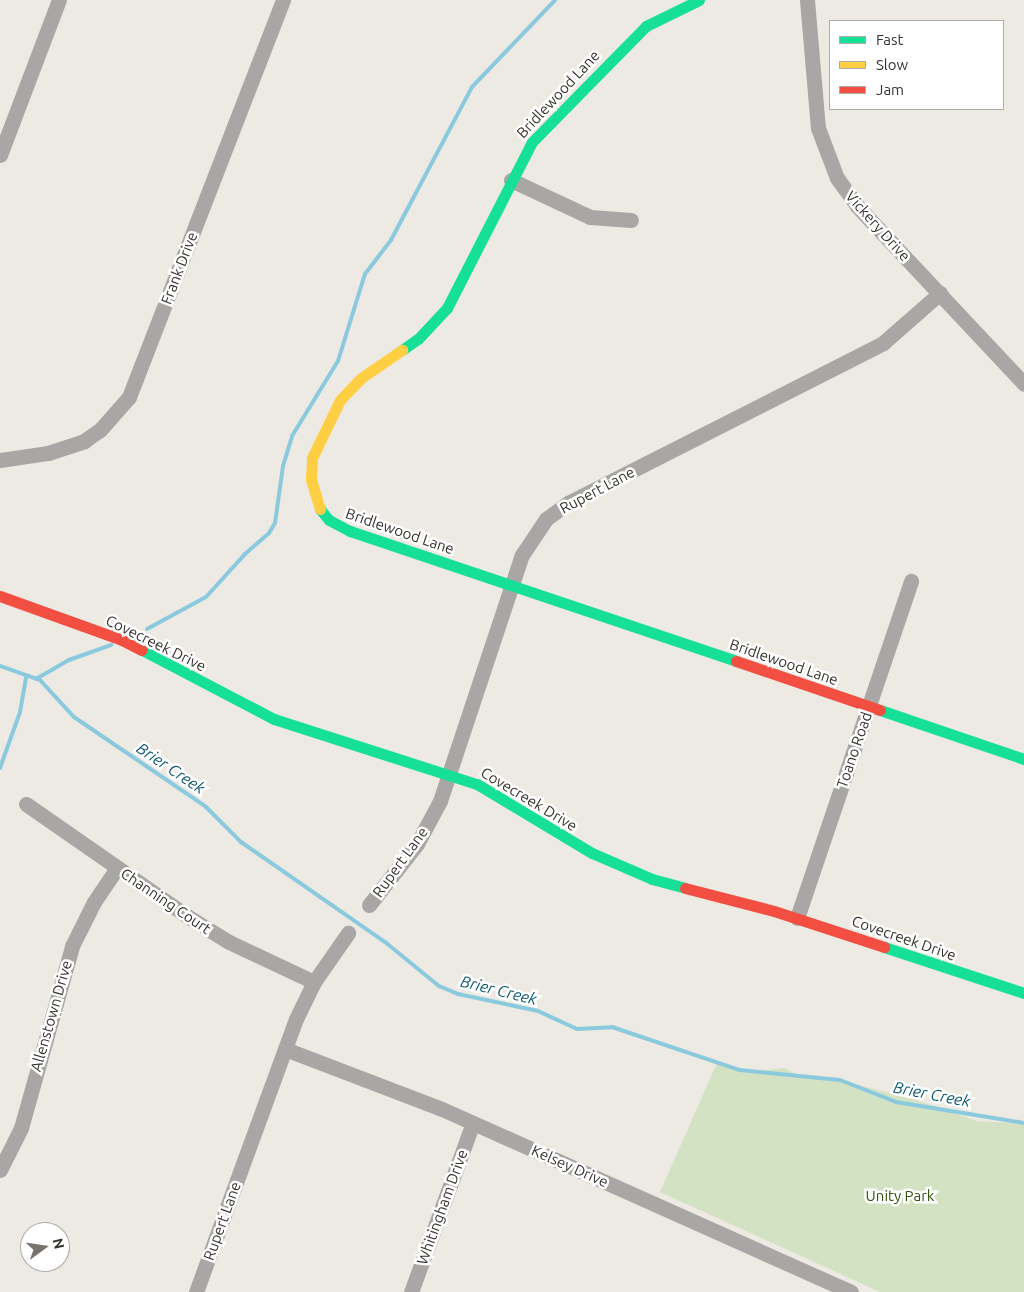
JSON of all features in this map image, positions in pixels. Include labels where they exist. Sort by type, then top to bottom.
[{"type":"street","points":[[0,155],[59,0]]},
{"type":"street","name":"Frank Drive","points":[[0,460],[48,454],[84,441],[100,430],[128,397],[283,0]]},
{"type":"street","name":"Bridlewood Lane","points":[[699,0],[659,17],[629,42],[541,131],[525,152],[446,308],[418,338],[348,389],[316,445],[310,474],[319,508],[336,525],[1024,759]]},
{"type":"street","name":"Vickery Drive","points":[[807,0],[818,128],[831,165],[857,206],[1024,384]]},
{"type":"street","points":[[511,180],[590,217],[631,220]]},
{"type":"street","name":"Rupert Lane","points":[[369,905],[427,827],[449,772],[511,586],[528,542],[556,510],[883,343],[940,293]]},
{"type":"street","name":"Toano Road","points":[[797,918],[911,581]]},
{"type":"street","name":"Covecreek Drive","points":[[0,596],[122,640],[274,720],[449,772],[496,794],[546,827],[612,863],[689,890],[797,918],[1024,993]]},
{"type":"street","name":"Channing Court","points":[[26,804],[116,868],[229,942],[314,982]]},
{"type":"street","name":"Allenstown Drive","points":[[0,1170],[18,1135],[72,946],[94,902],[116,868]]},
{"type":"street","name":"Rupert Lane","points":[[196,1292],[285,1049],[314,982],[348,933]]},
{"type":"street","name":"Kelsey Drive","points":[[285,1049],[474,1123],[851,1292]]},
{"type":"street","name":"Whitingham Drive","points":[[411,1292],[474,1123]]},
{"type":"green space","name":"Unity Park","points":[[717,1063],[751,1072],[784,1068],[798,1075],[839,1080],[916,1100],[977,1121],[1024,1124],[1024,1292],[880,1292],[660,1192]]},
{"type":"waterway","points":[[147,629],[206,597],[245,554],[269,533],[275,523],[283,466],[292,436],[338,361],[365,274],[391,240],[472,87],[555,0]]},
{"type":"waterway","points":[[36,679],[69,660],[111,645]]},
{"type":"waterway","name":"Brier Creek","points":[[0,666],[40,680],[74,717],[205,806],[241,842],[385,942],[439,986],[458,994],[538,1011],[577,1029],[612,1027],[740,1070],[840,1080],[896,1102],[1024,1123]]},
{"type":"waterway","points":[[0,768],[20,712],[26,677]]},
{"type":"traffic: fast","points":[[402,350],[418,339],[447,308],[532,142],[646,26],[699,0]]},
{"type":"traffic: fast","points":[[320,509],[329,520],[350,531],[736,661]]},
{"type":"traffic: fast","points":[[142,650],[274,719],[477,784],[592,853],[652,879],[685,888]]},
{"type":"traffic: fast","points":[[880,710],[1024,759]]},
{"type":"traffic: fast","points":[[884,947],[1024,993]]},
{"type":"traffic: slow","points":[[320,509],[311,479],[312,458],[340,400],[361,378],[402,350]]},
{"type":"traffic: jam","points":[[0,596],[122,640],[142,650]]},
{"type":"traffic: jam","points":[[736,661],[880,710]]},
{"type":"traffic: jam","points":[[685,888],[774,911],[884,947]]}]
